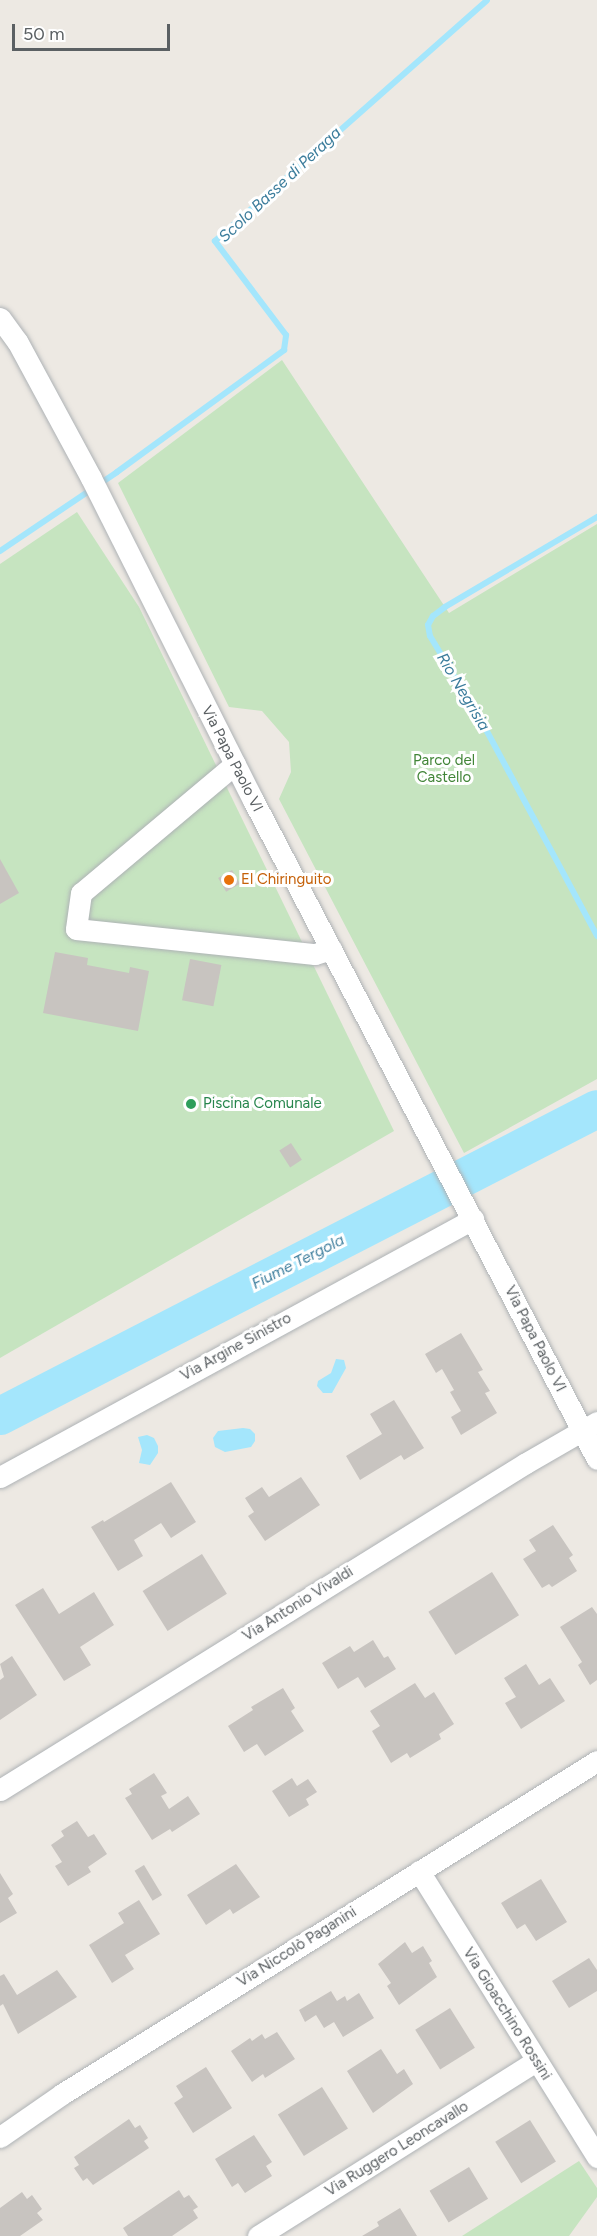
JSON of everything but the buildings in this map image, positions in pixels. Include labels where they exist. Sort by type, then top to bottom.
[{"type":"street","name":"Via Papa Paolo VI","points":[[0,318],[17,341],[95,487],[235,764],[468,1210],[590,1425],[597,1459]]},
{"type":"street","points":[[235,764],[81,893],[76,929],[315,954],[331,950]]},
{"type":"street","name":"Via Argine Sinistro","points":[[0,1477],[468,1210]]},
{"type":"street","name":"Via Antonio Vivaldi","points":[[0,1790],[590,1425]]},
{"type":"street","name":"Via Niccolò Paganini","points":[[0,2137],[62,2094],[597,1761]]},
{"type":"street","name":"Via Gioacchino Rossini","points":[[419,1871],[597,2157]]},
{"type":"street","name":"Via Ruggero Leoncavallo","points":[[258,2236],[536,2061]]},
{"type":"green space","name":"Parco del Castello","points":[[282,360],[449,613],[597,524],[597,1079],[464,1153],[279,799],[291,772],[289,742],[262,711],[229,707],[118,483]]},
{"type":"green space","points":[[77,512],[139,607],[394,1131],[0,1358],[0,564]]},
{"type":"green space","points":[[579,2161],[597,2188],[597,2197],[569,2236],[462,2236]]},
{"type":"water","points":[[336,1359],[344,1360],[346,1368],[332,1393],[323,1393],[317,1386],[318,1381],[331,1373]]},
{"type":"water","points":[[250,1429],[255,1434],[255,1441],[251,1447],[225,1452],[215,1447],[213,1438],[218,1431]]},
{"type":"water","points":[[147,1435],[154,1438],[158,1446],[158,1453],[150,1465],[139,1463],[142,1450],[138,1437]]},
{"type":"waterway","name":"Scolo Basse di Peraga","points":[[0,551],[117,472],[284,350],[286,335],[215,241],[487,0]]},
{"type":"waterway","name":"Rio Negrisia","points":[[597,517],[445,607],[433,616],[428,625],[430,636],[483,724],[597,936]]},
{"type":"waterway","name":"Fiume Tergola","points":[[0,1416],[597,1109]]},
{"type":"place","name":"El Chiringuito","points":[[229,880]]},
{"type":"place","name":"Piscina Comunale","points":[[191,1104]]}]
